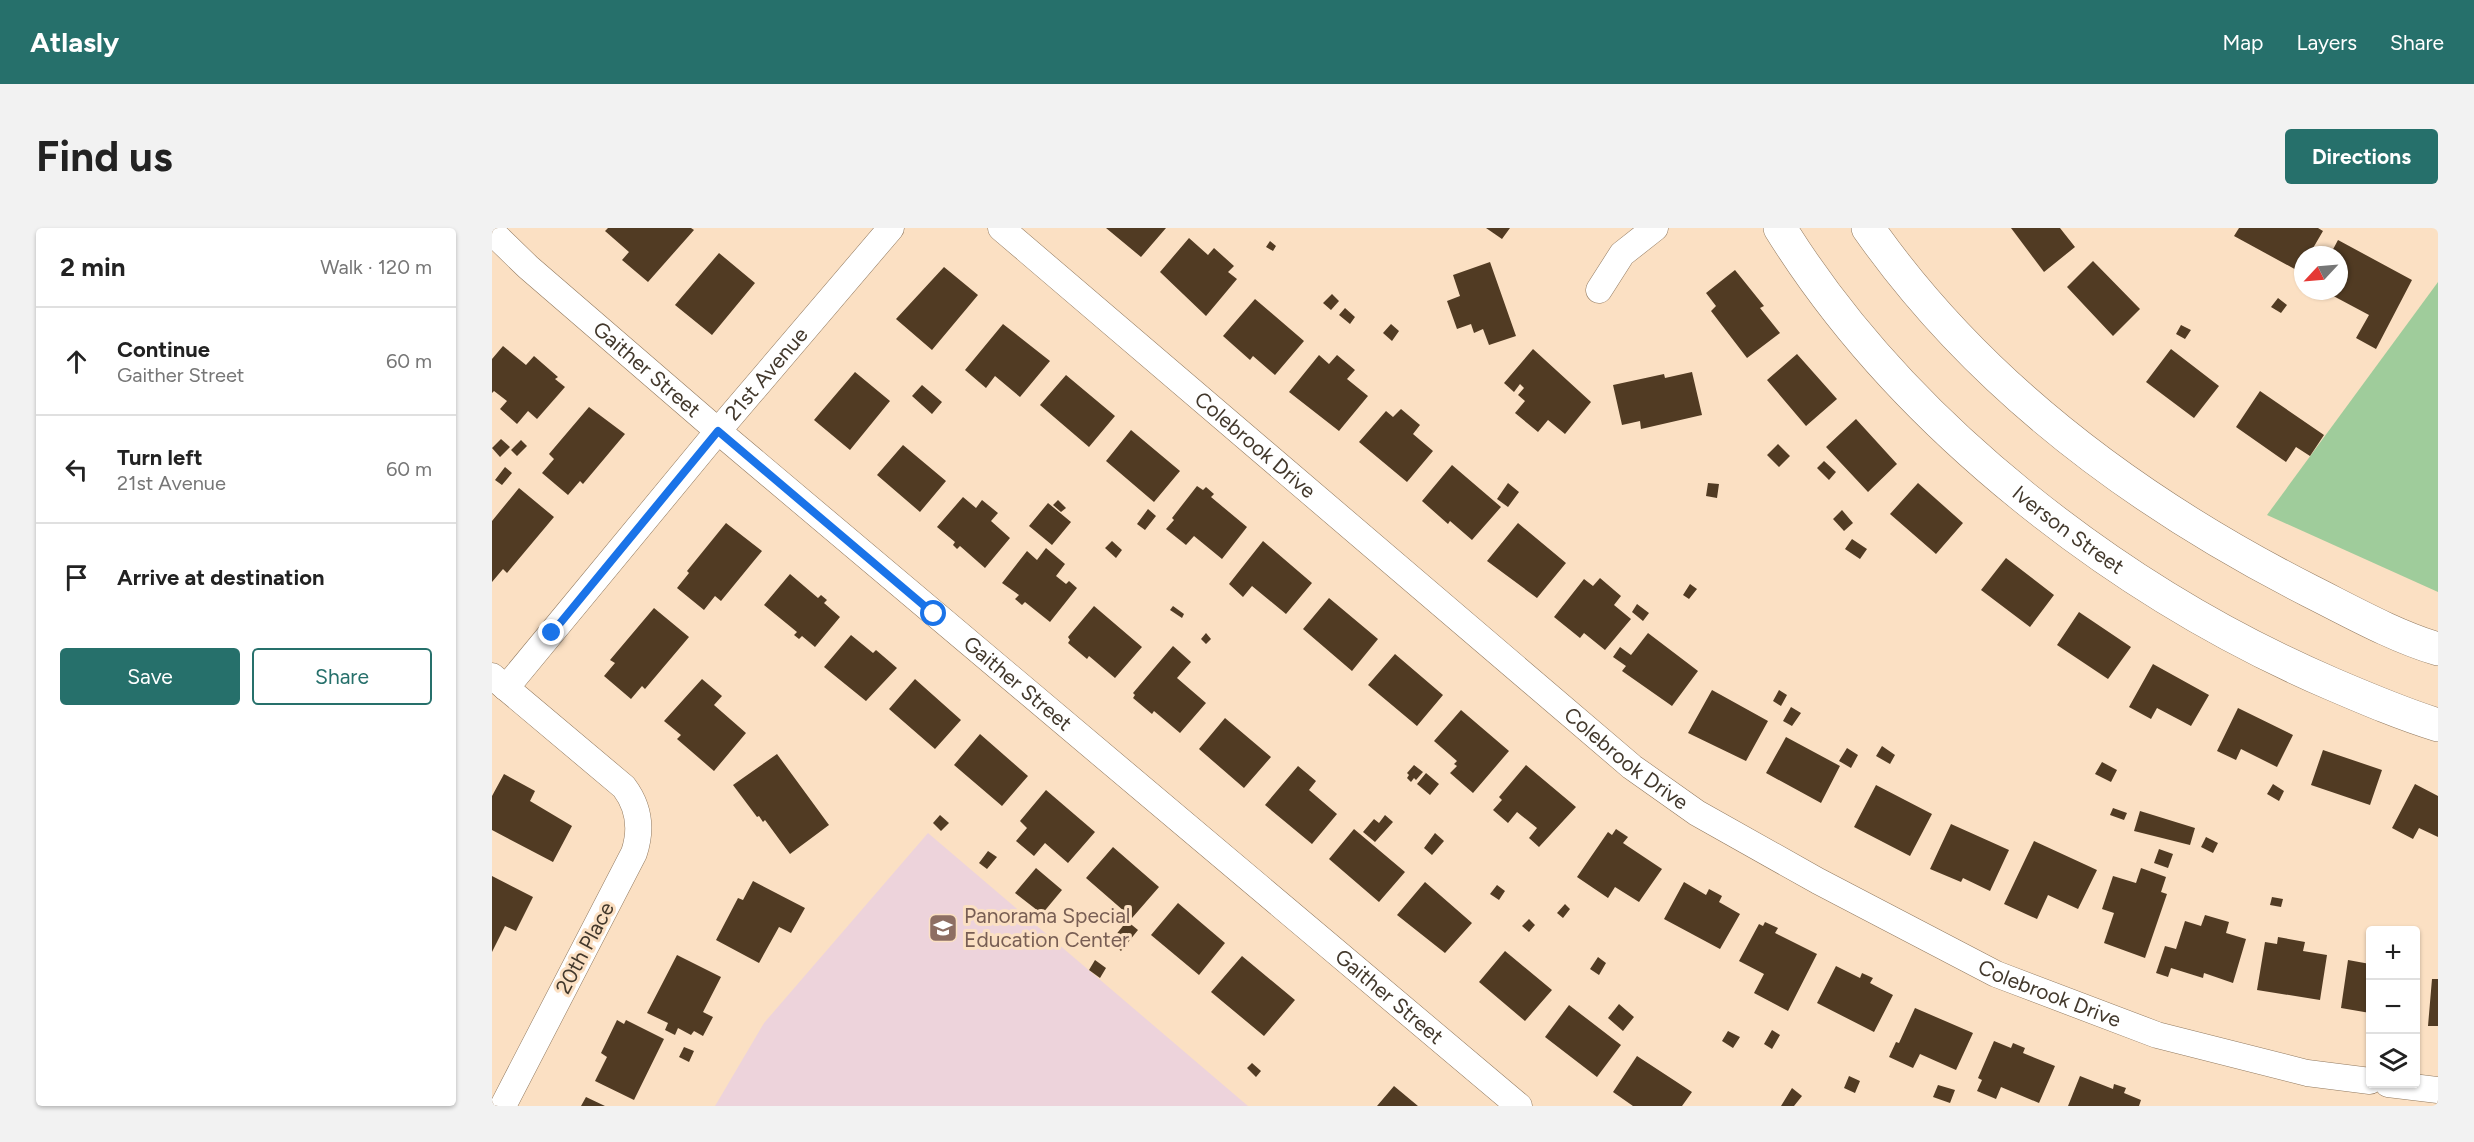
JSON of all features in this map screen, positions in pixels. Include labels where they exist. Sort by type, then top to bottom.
[{"type":"main road","name":"Iverson Street","points":[[1780,228],[1828,296],[1872,352],[1979,459],[2053,519],[2138,579],[2209,624],[2290,666],[2366,698],[2438,724]]},
{"type":"main road","points":[[1868,228],[1920,297],[1994,375],[2136,487],[2189,525],[2254,563],[2339,606],[2438,649]]},
{"type":"street","name":"21st Avenue","points":[[499,682],[891,228]]},
{"type":"street","name":"Colebrook Drive","points":[[1001,228],[1632,767],[1697,813],[1818,881],[1996,974],[2157,1035],[2307,1073],[2366,1080]]},
{"type":"street","points":[[1599,290],[1622,254],[1655,228]]},
{"type":"street","name":"Gaither Street","points":[[492,232],[528,267],[718,431],[1519,1106]]},
{"type":"street","name":"20th Place","points":[[499,682],[624,787],[633,799],[639,823],[634,853],[503,1106]]},
{"type":"street","points":[[2420,1087],[2438,1090]]},
{"type":"shaded area","name":"Panorama Special Education Center","points":[[928,833],[1248,1106],[715,1106],[764,1023]]},
{"type":"green space","points":[[2438,282],[2438,592],[2267,515]]},
{"type":"building","points":[[608,228],[691,228],[694,230],[648,282],[622,260],[629,252],[605,231]]},
{"type":"building","points":[[1106,228],[1166,228],[1141,257]]},
{"type":"building","points":[[1486,228],[1510,228],[1502,239]]},
{"type":"building","points":[[2011,228],[2060,228],[2075,247],[2044,272]]},
{"type":"building","points":[[2239,228],[2318,228],[2323,231],[2314,246],[2294,246],[2294,269],[2234,236]]},
{"type":"building","points":[[1189,238],[1208,255],[1214,248],[1234,266],[1228,272],[1237,279],[1206,316],[1160,272]]},
{"type":"building","points":[[2338,240],[2412,280],[2376,349],[2356,338],[2369,315],[2341,300],[2348,300],[2348,246],[2335,246]]},
{"type":"building","points":[[1270,241],[1276,246],[1273,251],[1266,247]]},
{"type":"building","points":[[719,253],[755,283],[712,335],[675,305]]},
{"type":"building","points":[[2093,261],[2140,309],[2113,336],[2067,287]]},
{"type":"building","points":[[1490,262],[1516,336],[1489,345],[1483,329],[1474,333],[1471,324],[1457,329],[1447,301],[1460,296],[1453,275]]},
{"type":"building","points":[[944,267],[978,295],[932,350],[896,319]]},
{"type":"building","points":[[1735,270],[1764,306],[1760,308],[1780,333],[1747,358],[1711,311],[1716,306],[1706,293]]},
{"type":"building","points":[[1332,294],[1339,301],[1331,310],[1323,303]]},
{"type":"building","points":[[2278,298],[2287,305],[2281,313],[2271,307]]},
{"type":"building","points":[[1255,299],[1304,341],[1275,375],[1253,356],[1250,360],[1223,336]]},
{"type":"building","points":[[1345,308],[1355,317],[1350,324],[1339,315]]},
{"type":"building","points":[[1003,324],[1050,361],[1020,397],[995,376],[986,388],[965,370]]},
{"type":"building","points":[[1391,324],[1399,331],[1392,341],[1383,333]]},
{"type":"building","points":[[2181,325],[2191,330],[2185,339],[2176,334]]},
{"type":"building","points":[[503,346],[526,365],[534,356],[558,377],[555,379],[565,387],[537,419],[528,411],[517,424],[500,409],[507,401],[494,391],[492,393],[492,359]]},
{"type":"building","points":[[1533,349],[1591,402],[1565,434],[1548,420],[1538,432],[1515,413],[1525,401],[1518,395],[1524,388],[1520,384],[1514,392],[1504,383]]},
{"type":"building","points":[[2171,349],[2219,386],[2194,418],[2146,382]]},
{"type":"building","points":[[1797,354],[1837,399],[1806,426],[1767,380]]},
{"type":"building","points":[[1319,355],[1329,364],[1337,355],[1355,370],[1347,379],[1368,396],[1339,431],[1289,392]]},
{"type":"building","points":[[855,372],[890,401],[850,450],[814,420]]},
{"type":"building","points":[[1692,372],[1702,415],[1641,429],[1640,421],[1622,425],[1613,385],[1664,374],[1665,378]]},
{"type":"building","points":[[1066,375],[1115,416],[1089,447],[1040,405]]},
{"type":"building","points":[[922,385],[942,402],[932,414],[912,396]]},
{"type":"building","points":[[2260,391],[2324,435],[2310,456],[2296,447],[2286,462],[2236,427]]},
{"type":"building","points":[[589,407],[625,434],[583,484],[580,481],[568,495],[542,473],[554,459],[549,454]]},
{"type":"building","points":[[1401,409],[1420,425],[1413,434],[1433,451],[1407,482],[1359,442],[1386,411],[1393,417]]},
{"type":"building","points":[[1856,419],[1897,464],[1868,492],[1826,447]]},
{"type":"building","points":[[1131,430],[1180,471],[1154,502],[1106,461]]},
{"type":"building","points":[[501,439],[510,447],[500,457],[492,448]]},
{"type":"building","points":[[521,440],[527,446],[517,456],[511,450]]},
{"type":"building","points":[[1778,444],[1790,456],[1779,467],[1767,455]]},
{"type":"building","points":[[903,445],[946,481],[920,512],[877,475]]},
{"type":"building","points":[[1824,461],[1836,472],[1829,480],[1817,468]]},
{"type":"building","points":[[1452,465],[1501,507],[1472,540],[1450,521],[1448,524],[1422,501]]},
{"type":"building","points":[[505,467],[512,473],[502,485],[495,480]]},
{"type":"building","points":[[1508,483],[1519,492],[1508,507],[1497,499]]},
{"type":"building","points":[[1708,483],[1719,484],[1717,498],[1706,496]]},
{"type":"building","points":[[1918,483],[1963,523],[1936,554],[1890,514]]},
{"type":"building","points":[[1197,486],[1203,490],[1206,487],[1214,494],[1211,497],[1247,527],[1222,559],[1194,536],[1186,545],[1166,529]]},
{"type":"building","points":[[519,488],[554,517],[507,573],[503,569],[492,582],[492,521]]},
{"type":"building","points":[[963,497],[976,508],[982,500],[998,513],[991,521],[1010,538],[985,568],[960,546],[957,549],[953,545],[955,542],[937,527]]},
{"type":"building","points":[[1058,500],[1066,508],[1061,512],[1053,505]]},
{"type":"building","points":[[1048,503],[1071,522],[1052,545],[1029,526]]},
{"type":"building","points":[[1148,509],[1156,516],[1145,530],[1137,524]]},
{"type":"building","points":[[1842,510],[1853,523],[1844,531],[1833,519]]},
{"type":"building","points":[[726,523],[762,551],[721,601],[715,596],[704,610],[677,588],[689,573],[687,571]]},
{"type":"building","points":[[1518,523],[1566,563],[1537,598],[1487,561]]},
{"type":"building","points":[[1852,539],[1867,549],[1860,559],[1845,549]]},
{"type":"building","points":[[1112,541],[1122,550],[1116,558],[1105,548]]},
{"type":"building","points":[[1263,541],[1312,583],[1286,614],[1252,586],[1243,597],[1229,584]]},
{"type":"building","points":[[1046,548],[1065,564],[1056,576],[1066,584],[1069,581],[1077,588],[1050,622],[1025,602],[1022,605],[1015,599],[1019,595],[1002,583],[1027,551],[1037,560]]},
{"type":"building","points":[[2006,558],[2054,595],[2030,627],[1981,590]]},
{"type":"building","points":[[790,574],[818,598],[821,595],[827,600],[824,603],[840,617],[815,647],[802,636],[799,639],[794,635],[797,632],[764,605]]},
{"type":"building","points":[[1600,578],[1621,596],[1614,605],[1631,619],[1605,650],[1584,633],[1580,638],[1554,617],[1584,579],[1593,586]]},
{"type":"building","points":[[1690,584],[1697,589],[1689,599],[1683,595]]},
{"type":"building","points":[[1329,598],[1378,639],[1352,671],[1303,629]]},
{"type":"building","points":[[1637,604],[1649,613],[1643,621],[1632,612]]},
{"type":"building","points":[[1094,606],[1142,647],[1115,678],[1089,656],[1087,659],[1068,643],[1070,640],[1068,637]]},
{"type":"building","points":[[1173,606],[1184,614],[1182,618],[1170,610]]},
{"type":"building","points":[[654,608],[689,637],[645,689],[642,686],[631,699],[604,676],[615,663],[610,660]]},
{"type":"building","points":[[2079,612],[2131,647],[2108,679],[2057,645]]},
{"type":"building","points":[[1206,633],[1211,639],[1206,644],[1201,639]]},
{"type":"building","points":[[1648,633],[1698,671],[1672,706],[1622,671],[1626,666],[1613,657],[1620,647],[1631,655]]},
{"type":"building","points":[[851,635],[873,653],[876,650],[897,668],[866,701],[824,667]]},
{"type":"building","points":[[1173,646],[1191,662],[1177,678],[1206,703],[1180,733],[1154,711],[1152,714],[1133,698],[1135,695],[1133,693]]},
{"type":"building","points":[[1395,654],[1443,695],[1417,726],[1368,685]]},
{"type":"building","points":[[2153,664],[2209,695],[2191,726],[2157,708],[2151,719],[2129,707]]},
{"type":"building","points":[[702,679],[722,696],[714,705],[746,733],[714,771],[677,739],[681,735],[664,721]]},
{"type":"building","points":[[915,679],[961,720],[935,749],[889,709]]},
{"type":"building","points":[[1712,690],[1768,721],[1746,761],[1688,733]]},
{"type":"building","points":[[1779,690],[1787,695],[1781,706],[1773,701]]},
{"type":"building","points":[[1791,707],[1801,713],[1792,726],[1783,721]]},
{"type":"building","points":[[2238,708],[2293,735],[2277,767],[2241,749],[2236,760],[2217,751]]},
{"type":"building","points":[[1461,710],[1509,751],[1473,793],[1450,773],[1457,766],[1454,764],[1457,761],[1434,741]]},
{"type":"building","points":[[1225,718],[1271,757],[1244,788],[1199,749]]},
{"type":"building","points":[[980,734],[1028,776],[1002,806],[954,765]]},
{"type":"building","points":[[1786,737],[1840,766],[1821,803],[1766,773]]},
{"type":"building","points":[[1882,746],[1895,755],[1890,764],[1876,756]]},
{"type":"building","points":[[1847,748],[1858,755],[1851,768],[1839,761]]},
{"type":"building","points":[[2323,750],[2382,770],[2370,805],[2311,785]]},
{"type":"building","points":[[777,754],[829,825],[790,854],[765,820],[763,822],[759,816],[757,817],[733,785]]},
{"type":"building","points":[[2102,762],[2117,770],[2111,782],[2095,774]]},
{"type":"building","points":[[1414,765],[1423,772],[1411,782],[1407,778],[1409,775],[1407,773]]},
{"type":"building","points":[[1526,765],[1576,807],[1539,847],[1529,838],[1537,828],[1517,812],[1508,823],[1493,810],[1502,800],[1499,797]]},
{"type":"building","points":[[1298,766],[1316,781],[1309,790],[1337,814],[1312,844],[1265,805]]},
{"type":"building","points":[[1426,773],[1439,784],[1430,795],[1417,784]]},
{"type":"building","points":[[504,774],[535,791],[530,801],[572,826],[553,862],[492,830],[492,796]]},
{"type":"building","points":[[2273,784],[2284,791],[2279,801],[2267,794]]},
{"type":"building","points":[[2415,784],[2438,796],[2438,837],[2419,828],[2413,839],[2392,828]]},
{"type":"building","points":[[1876,785],[1932,814],[1910,856],[1854,827]]},
{"type":"building","points":[[1046,790],[1095,832],[1068,863],[1045,843],[1034,856],[1016,841],[1027,828],[1020,821]]},
{"type":"building","points":[[2113,808],[2127,813],[2124,820],[2110,815]]},
{"type":"building","points":[[2140,811],[2195,828],[2190,845],[2134,831]]},
{"type":"building","points":[[940,815],[949,823],[941,831],[933,823]]},
{"type":"building","points":[[1385,815],[1393,822],[1375,842],[1363,832],[1374,819],[1379,823]]},
{"type":"building","points":[[1951,824],[2009,850],[1990,891],[1963,878],[1961,882],[1930,869]]},
{"type":"building","points":[[1354,829],[1405,872],[1379,902],[1329,859]]},
{"type":"building","points":[[1616,829],[1628,837],[1623,843],[1662,869],[1639,902],[1615,887],[1608,898],[1577,877],[1608,832],[1612,835]]},
{"type":"building","points":[[1435,833],[1444,841],[1432,855],[1424,848]]},
{"type":"building","points":[[2206,837],[2218,843],[2213,853],[2201,847]]},
{"type":"building","points":[[2034,841],[2097,870],[2078,909],[2048,895],[2037,919],[2004,904]]},
{"type":"building","points":[[1113,847],[1159,887],[1132,918],[1086,878]]},
{"type":"building","points":[[2159,849],[2173,854],[2168,868],[2154,863]]},
{"type":"building","points":[[988,851],[997,857],[987,869],[979,863]]},
{"type":"building","points":[[1036,868],[1062,890],[1042,914],[1015,893]]},
{"type":"building","points":[[2141,868],[2166,877],[2161,892],[2167,894],[2145,958],[2104,943],[2114,913],[2102,909],[2113,876],[2136,883]]},
{"type":"building","points":[[492,876],[533,897],[516,931],[505,926],[492,952]]},
{"type":"building","points":[[753,881],[805,908],[791,933],[779,927],[759,963],[716,940],[738,898],[743,900]]},
{"type":"building","points":[[1425,882],[1472,923],[1445,953],[1397,915]]},
{"type":"building","points":[[1684,882],[1706,895],[1709,889],[1722,896],[1719,902],[1740,914],[1720,949],[1664,919]]},
{"type":"building","points":[[1497,885],[1505,891],[1499,900],[1490,894]]},
{"type":"building","points":[[2272,897],[2283,899],[2281,907],[2270,905]]},
{"type":"building","points":[[1178,903],[1225,943],[1199,975],[1151,935]]},
{"type":"building","points":[[1565,904],[1570,909],[1563,918],[1557,913]]},
{"type":"building","points":[[2205,915],[2229,922],[2226,933],[2246,939],[2233,983],[2204,973],[2203,978],[2171,968],[2168,977],[2156,973],[2165,946],[2176,949],[2185,921],[2201,926]]},
{"type":"building","points":[[1529,919],[1535,925],[1529,932],[1522,926]]},
{"type":"building","points":[[1127,921],[1138,930],[1121,951],[1110,942]]},
{"type":"building","points":[[1765,922],[1778,928],[1775,933],[1817,954],[1788,1011],[1754,993],[1764,974],[1739,961],[1759,924],[1763,926]]},
{"type":"building","points":[[2278,937],[2305,942],[2303,951],[2327,955],[2320,1000],[2257,990],[2265,942],[2277,944]]},
{"type":"building","points":[[1505,951],[1552,990],[1525,1021],[1479,982]]},
{"type":"building","points":[[677,955],[721,977],[703,1012],[713,1017],[703,1036],[694,1031],[691,1035],[678,1028],[675,1035],[665,1030],[668,1023],[647,1013]]},
{"type":"building","points":[[1242,956],[1295,1000],[1264,1036],[1211,992]]},
{"type":"building","points":[[1598,957],[1606,963],[1599,975],[1590,969]]},
{"type":"building","points":[[1095,960],[1106,968],[1100,978],[1089,970]]},
{"type":"building","points":[[2348,960],[2366,963],[2366,1012],[2341,1008]]},
{"type":"building","points":[[1836,966],[1860,978],[1862,973],[1873,978],[1870,983],[1893,995],[1874,1032],[1817,1003]]},
{"type":"building","points":[[2432,979],[2438,979],[2438,1026],[2428,1026]]},
{"type":"building","points":[[1619,1004],[1634,1017],[1623,1031],[1608,1018]]},
{"type":"building","points":[[1569,1005],[1621,1045],[1597,1077],[1545,1037]]},
{"type":"building","points":[[1915,1008],[1973,1033],[1956,1070],[1920,1054],[1913,1068],[1889,1057],[1896,1042],[1899,1043]]},
{"type":"building","points":[[617,1020],[624,1024],[626,1020],[664,1039],[634,1100],[595,1081],[607,1057],[601,1053]]},
{"type":"building","points":[[1772,1030],[1780,1035],[1772,1049],[1764,1044]]},
{"type":"building","points":[[1728,1031],[1740,1037],[1733,1048],[1722,1041]]},
{"type":"building","points":[[1994,1041],[2011,1048],[2013,1043],[2025,1048],[2023,1053],[2055,1066],[2039,1103],[2001,1087],[1996,1099],[1977,1091],[1982,1080],[1978,1078]]},
{"type":"building","points":[[684,1047],[694,1051],[689,1062],[679,1057]]},
{"type":"building","points":[[1637,1056],[1692,1092],[1682,1106],[1633,1106],[1613,1092]]},
{"type":"building","points":[[1252,1063],[1261,1071],[1256,1077],[1247,1068]]},
{"type":"building","points":[[1849,1076],[1860,1081],[1855,1093],[1844,1088]]},
{"type":"building","points":[[2080,1076],[2113,1089],[2114,1084],[2126,1088],[2124,1093],[2141,1100],[2139,1106],[2068,1106]]},
{"type":"building","points":[[1938,1085],[1955,1090],[1950,1103],[1933,1097]]},
{"type":"building","points":[[1394,1086],[1418,1106],[1377,1106]]},
{"type":"building","points":[[1792,1088],[1802,1096],[1794,1106],[1781,1106]]},
{"type":"building","points":[[586,1097],[605,1106],[581,1106]]},
{"type":"place","name":"Panorama Special Education Center","points":[[943,928]]},
{"type":"route","points":[[552,633],[718,431],[934,614]]}]
